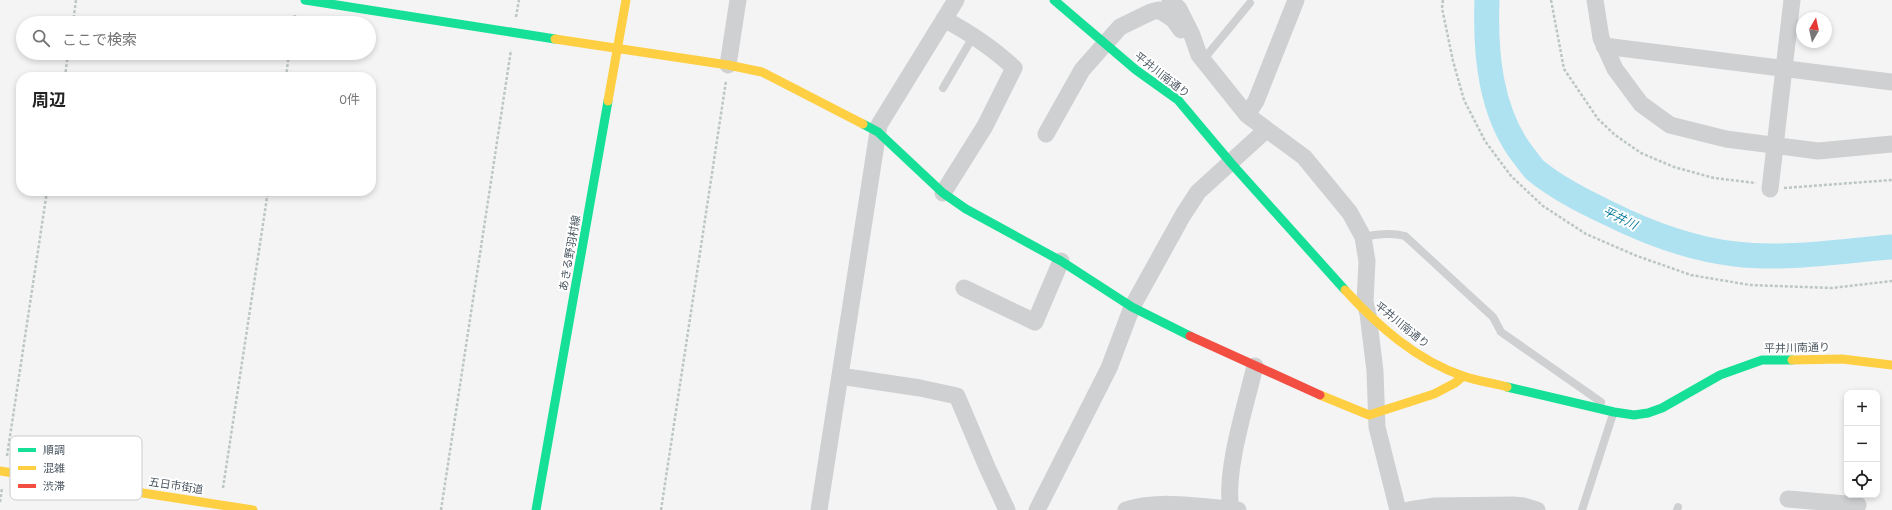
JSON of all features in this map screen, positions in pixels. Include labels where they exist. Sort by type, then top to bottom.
[{"type":"street","points":[[305,0],[728,65],[762,72],[878,132],[943,192],[978,217],[1061,261],[1132,307],[1255,366],[1344,406],[1369,415],[1376,414],[1442,391],[1457,382],[1463,376]]},
{"type":"street","name":"あきる野羽村線","points":[[536,510],[626,0]]},
{"type":"street","points":[[728,65],[738,0]]},
{"type":"street","points":[[819,510],[879,126],[956,0]]},
{"type":"street","name":"平井川南通り","points":[[1054,0],[1136,70],[1178,100],[1231,163],[1368,314],[1417,355],[1437,366],[1463,376],[1614,412],[1634,415],[1648,413],[1662,408],[1720,375],[1762,360],[1842,359],[1887,364]]},
{"type":"street","points":[[1170,0],[1182,16],[1201,57]]},
{"type":"street","points":[[1247,115],[1256,101],[1296,0]]},
{"type":"street","points":[[1595,0],[1604,46],[1615,69],[1642,104],[1670,125],[1726,139],[1818,151],[1892,144]]},
{"type":"street","points":[[1770,189],[1792,0]]},
{"type":"street","points":[[1046,134],[1082,70],[1120,27],[1151,12],[1159,10],[1173,19],[1247,115],[1304,156],[1350,213],[1363,237],[1367,261],[1365,302],[1368,314],[1375,371],[1377,428],[1398,510]]},
{"type":"street","points":[[943,192],[985,126],[1014,68],[998,53],[974,36],[944,19]]},
{"type":"street","points":[[1604,46],[1892,82]]},
{"type":"street","points":[[1037,510],[1109,368],[1132,307],[1193,198],[1266,130]]},
{"type":"street","points":[[964,288],[1036,322],[1061,261]]},
{"type":"street","points":[[1887,364],[1892,378]]},
{"type":"street","points":[[1126,510],[1136,507],[1194,505],[1233,510],[1230,502],[1233,460],[1255,366]]},
{"type":"street","points":[[840,376],[920,388],[957,396],[1007,510]]},
{"type":"street","name":"五日市街道","points":[[142,493],[253,510]]},
{"type":"street","points":[[1788,499],[1832,506],[1858,505]]},
{"type":"street","points":[[1409,510],[1435,506],[1513,504],[1537,510]]},
{"type":"lane","points":[[1201,57],[1250,3]]},
{"type":"lane","points":[[943,88],[974,36]]},
{"type":"lane","points":[[1363,237],[1388,234],[1405,236],[1493,317],[1501,332],[1597,398],[1614,412],[1582,510]]},
{"type":"path","points":[[74,16],[76,0]]},
{"type":"path","points":[[1443,0],[1442,8],[1453,61],[1464,100],[1485,141],[1511,176],[1544,206],[1586,234],[1637,256],[1691,275],[1750,285],[1832,288],[1892,281]]},
{"type":"path","points":[[441,510],[513,33]]},
{"type":"path","points":[[65,72],[67,60]]},
{"type":"path","points":[[287,72],[288,60]]},
{"type":"path","points":[[661,510],[728,65]]},
{"type":"path","points":[[0,502],[2,471],[46,196]]},
{"type":"path","points":[[220,505],[267,196]]},
{"type":"waterway","name":"平井川","points":[[1487,0],[1487,41],[1489,61],[1492,82],[1504,121],[1513,139],[1534,168],[1543,177],[1561,188],[1589,204],[1638,227],[1686,244],[1719,252],[1755,256],[1774,256],[1892,247]]},
{"type":"traffic: fast","points":[[305,0],[555,39]]},
{"type":"traffic: fast","points":[[1054,0],[1136,70],[1178,100],[1231,163],[1345,290]]},
{"type":"traffic: fast","points":[[536,510],[608,101]]},
{"type":"traffic: fast","points":[[863,124],[878,132],[943,193],[966,209],[1061,261],[1132,307],[1190,336]]},
{"type":"traffic: fast","points":[[1507,387],[1614,412],[1634,415],[1648,413],[1662,408],[1720,375],[1762,360],[1792,360]]},
{"type":"traffic: slow","points":[[608,101],[626,0]]},
{"type":"traffic: slow","points":[[555,39],[728,65],[762,72],[863,124]]},
{"type":"traffic: slow","points":[[1345,290],[1384,329],[1429,361],[1463,376],[1507,387]]},
{"type":"traffic: slow","points":[[1792,360],[1842,359],[1892,365]]},
{"type":"traffic: slow","points":[[1320,395],[1369,415],[1434,394],[1455,383],[1463,376]]},
{"type":"traffic: slow","points":[[0,471],[10,473]]},
{"type":"traffic: slow","points":[[142,493],[253,510]]},
{"type":"traffic: jam","points":[[1190,336],[1320,395]]}]
